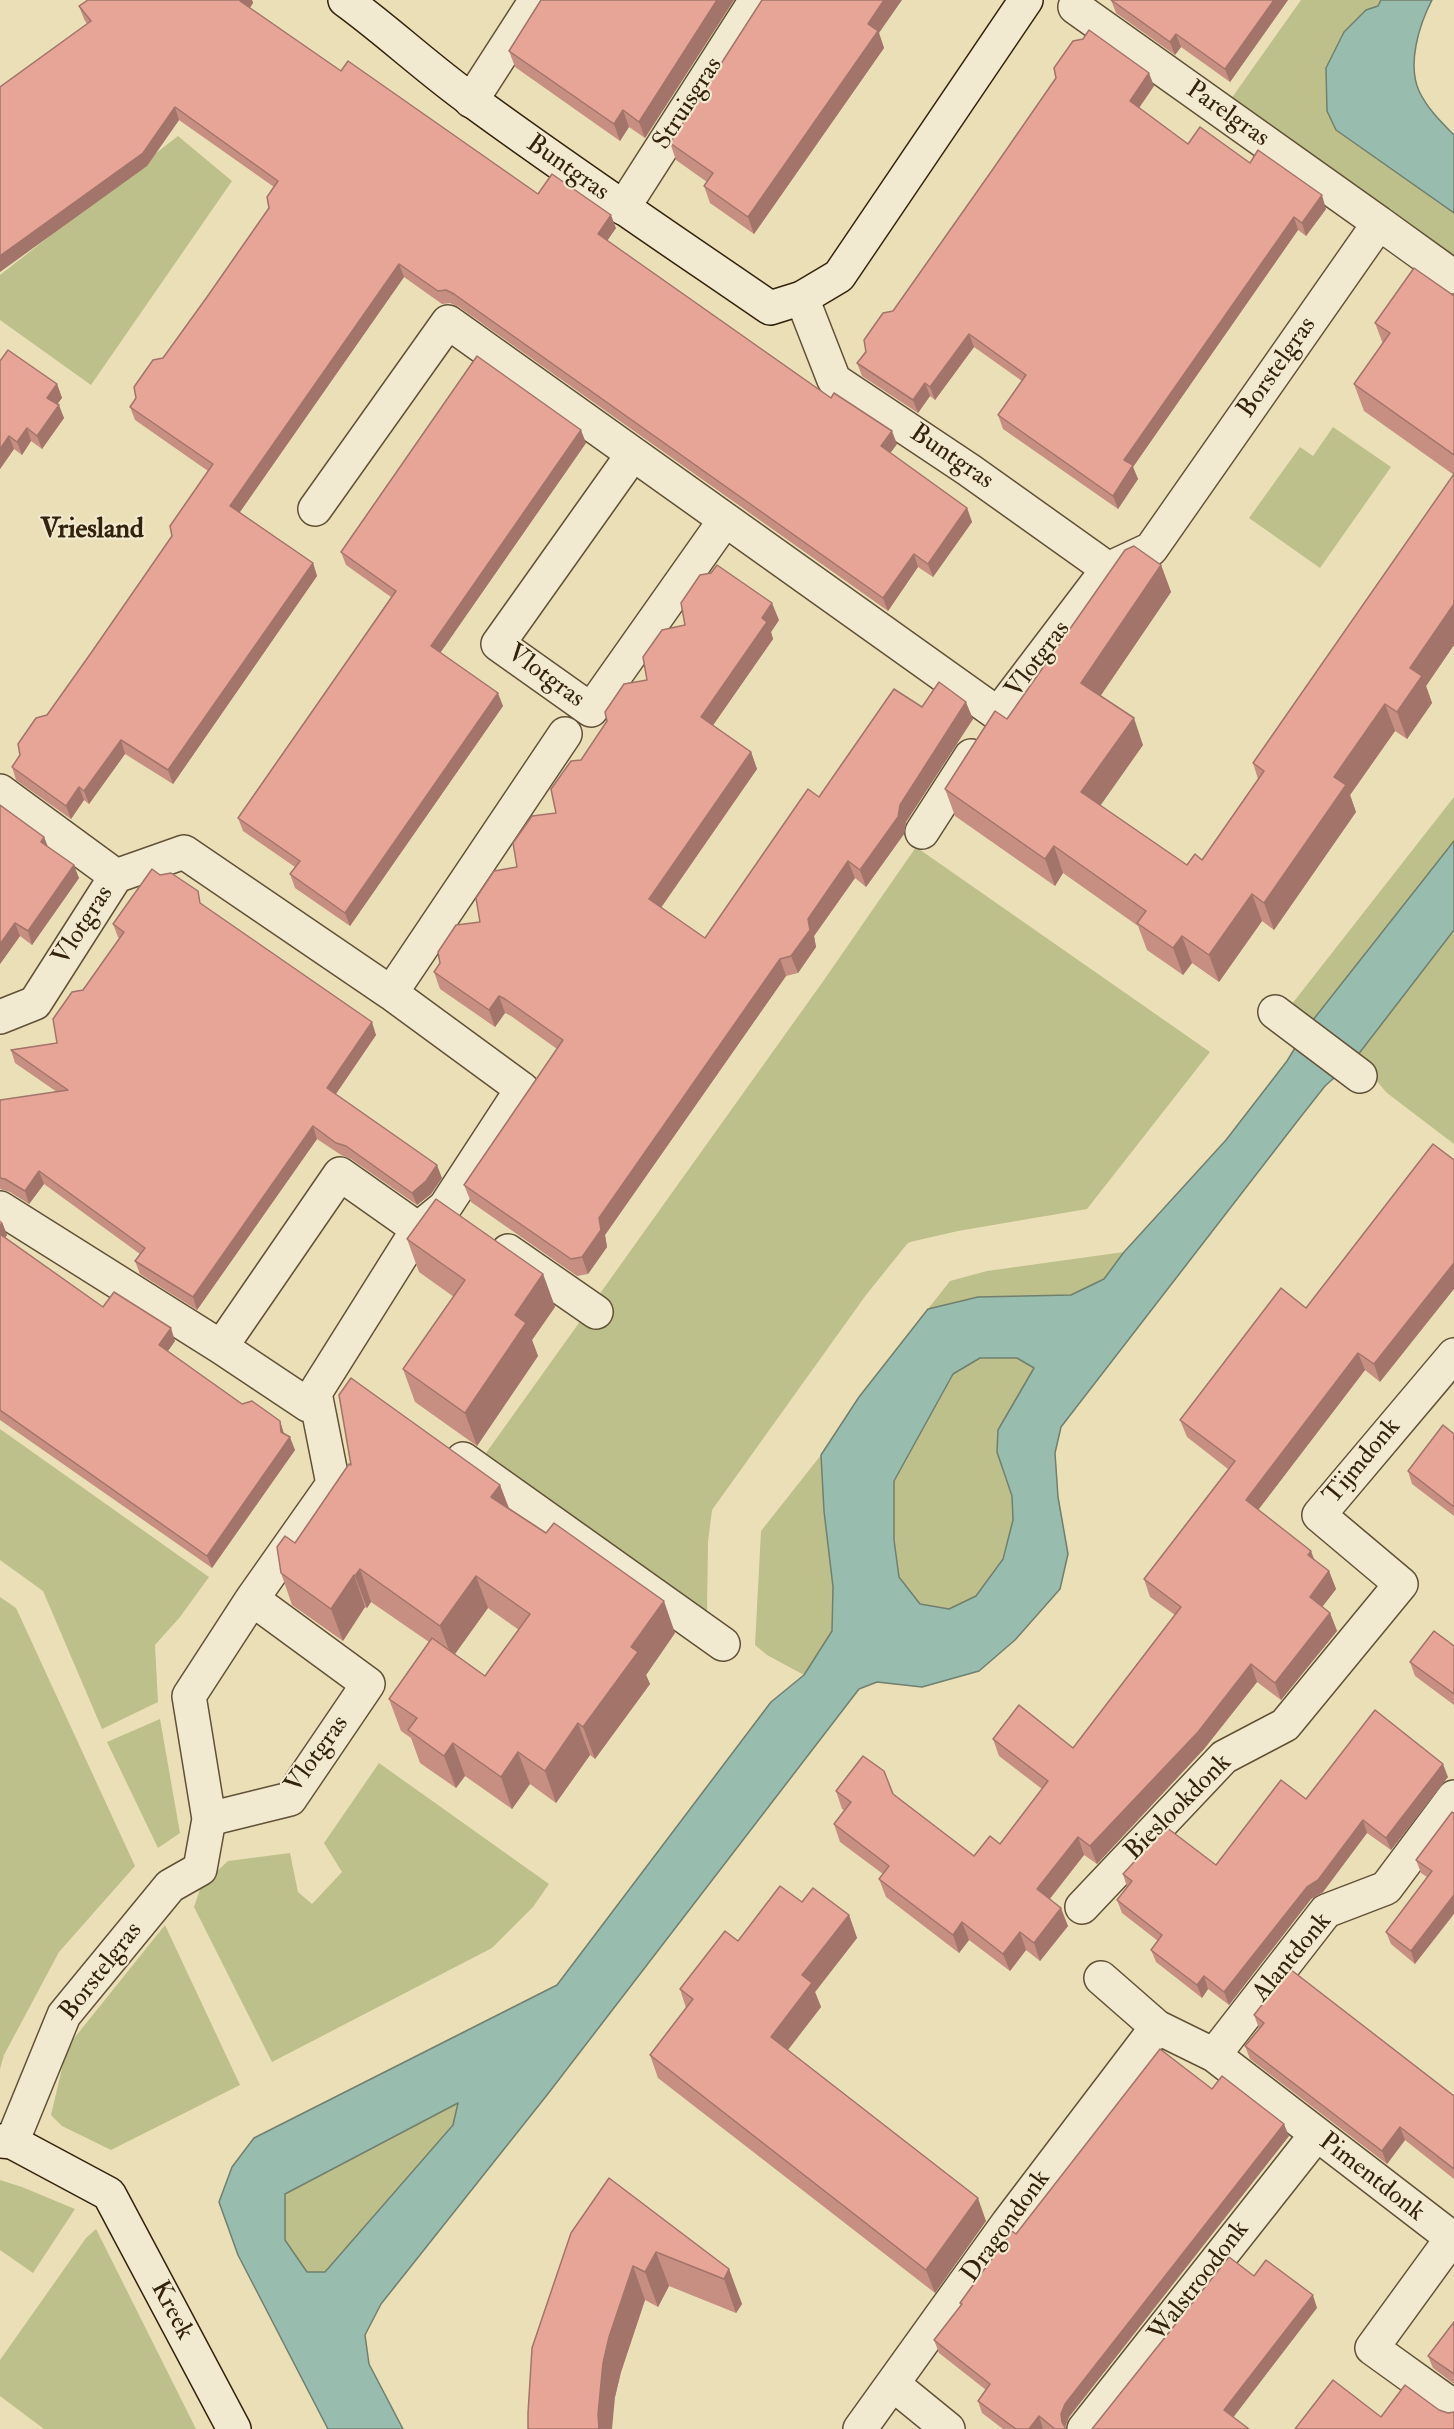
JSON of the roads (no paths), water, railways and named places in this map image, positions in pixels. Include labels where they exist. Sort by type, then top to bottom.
[{"type":"street","name":"Buntgras","points":[[345,0],[373,20],[471,101],[770,308],[802,298],[839,276],[1026,0]]},
{"type":"street","points":[[471,101],[536,0]]},
{"type":"street","name":"Struisgras","points":[[623,208],[756,0]]},
{"type":"street","name":"Parelgras","points":[[1075,7],[1379,223]]},
{"type":"street","points":[[1379,223],[1446,271]]},
{"type":"street","name":"Borstelgras","points":[[1108,569],[1151,549],[1379,223]]},
{"type":"street","name":"Buntgras","points":[[802,298],[834,380],[969,470],[1108,569]]},
{"type":"street","name":"Vlotgras","points":[[315,509],[448,322],[998,714],[1108,569]]},
{"type":"street","name":"Vlotgras","points":[[633,454],[498,644],[591,710],[725,520]]},
{"type":"street","points":[[922,832],[998,714]]},
{"type":"street","name":"Vlotgras","points":[[391,993],[566,734]]},
{"type":"street","points":[[0,791],[116,876]]},
{"type":"street","name":"Vlotgras","points":[[0,1017],[35,1003],[116,876],[184,852],[391,993],[522,1089],[445,1207],[418,1229],[333,1380]]},
{"type":"street","points":[[1275,1012],[1360,1076]]},
{"type":"street","points":[[221,1347],[340,1174],[418,1229]]},
{"type":"street","points":[[445,1207],[596,1312]]},
{"type":"street","points":[[0,1208],[221,1347],[308,1405],[333,1380]]},
{"type":"street","name":"Tijmdonk","points":[[1401,1584],[1319,1515],[1454,1355]]},
{"type":"street","points":[[209,1819],[189,1696],[252,1599],[333,1484],[333,1380]]},
{"type":"street","points":[[440,1443],[723,1644]]},
{"type":"street","name":"Bieslookdonk","points":[[1082,1907],[1224,1757],[1285,1725],[1401,1584]]},
{"type":"street","name":"Vlotgras","points":[[209,1819],[290,1800],[368,1684],[252,1599]]},
{"type":"street","name":"Alantdonk","points":[[1214,2055],[1326,1911],[1386,1888],[1454,1797]]},
{"type":"street","name":"Borstelgras","points":[[6,2142],[64,2015],[170,1886],[200,1869],[209,1819]]},
{"type":"street","name":"Pimentdonk","points":[[1101,1978],[1157,2027],[1214,2055],[1452,2238],[1372,2348],[1454,2407]]},
{"type":"street","name":"Dragondonk","points":[[860,2429],[894,2385],[1008,2223],[1157,2027]]},
{"type":"street","name":"Walstroodonk","points":[[1084,2429],[1316,2135]]},
{"type":"street","name":"Kreek","points":[[6,2142],[109,2194],[234,2429]]},
{"type":"street","points":[[894,2385],[948,2429]]},
{"type":"district","name":"Vriesland","points":[[92,531]]}]
